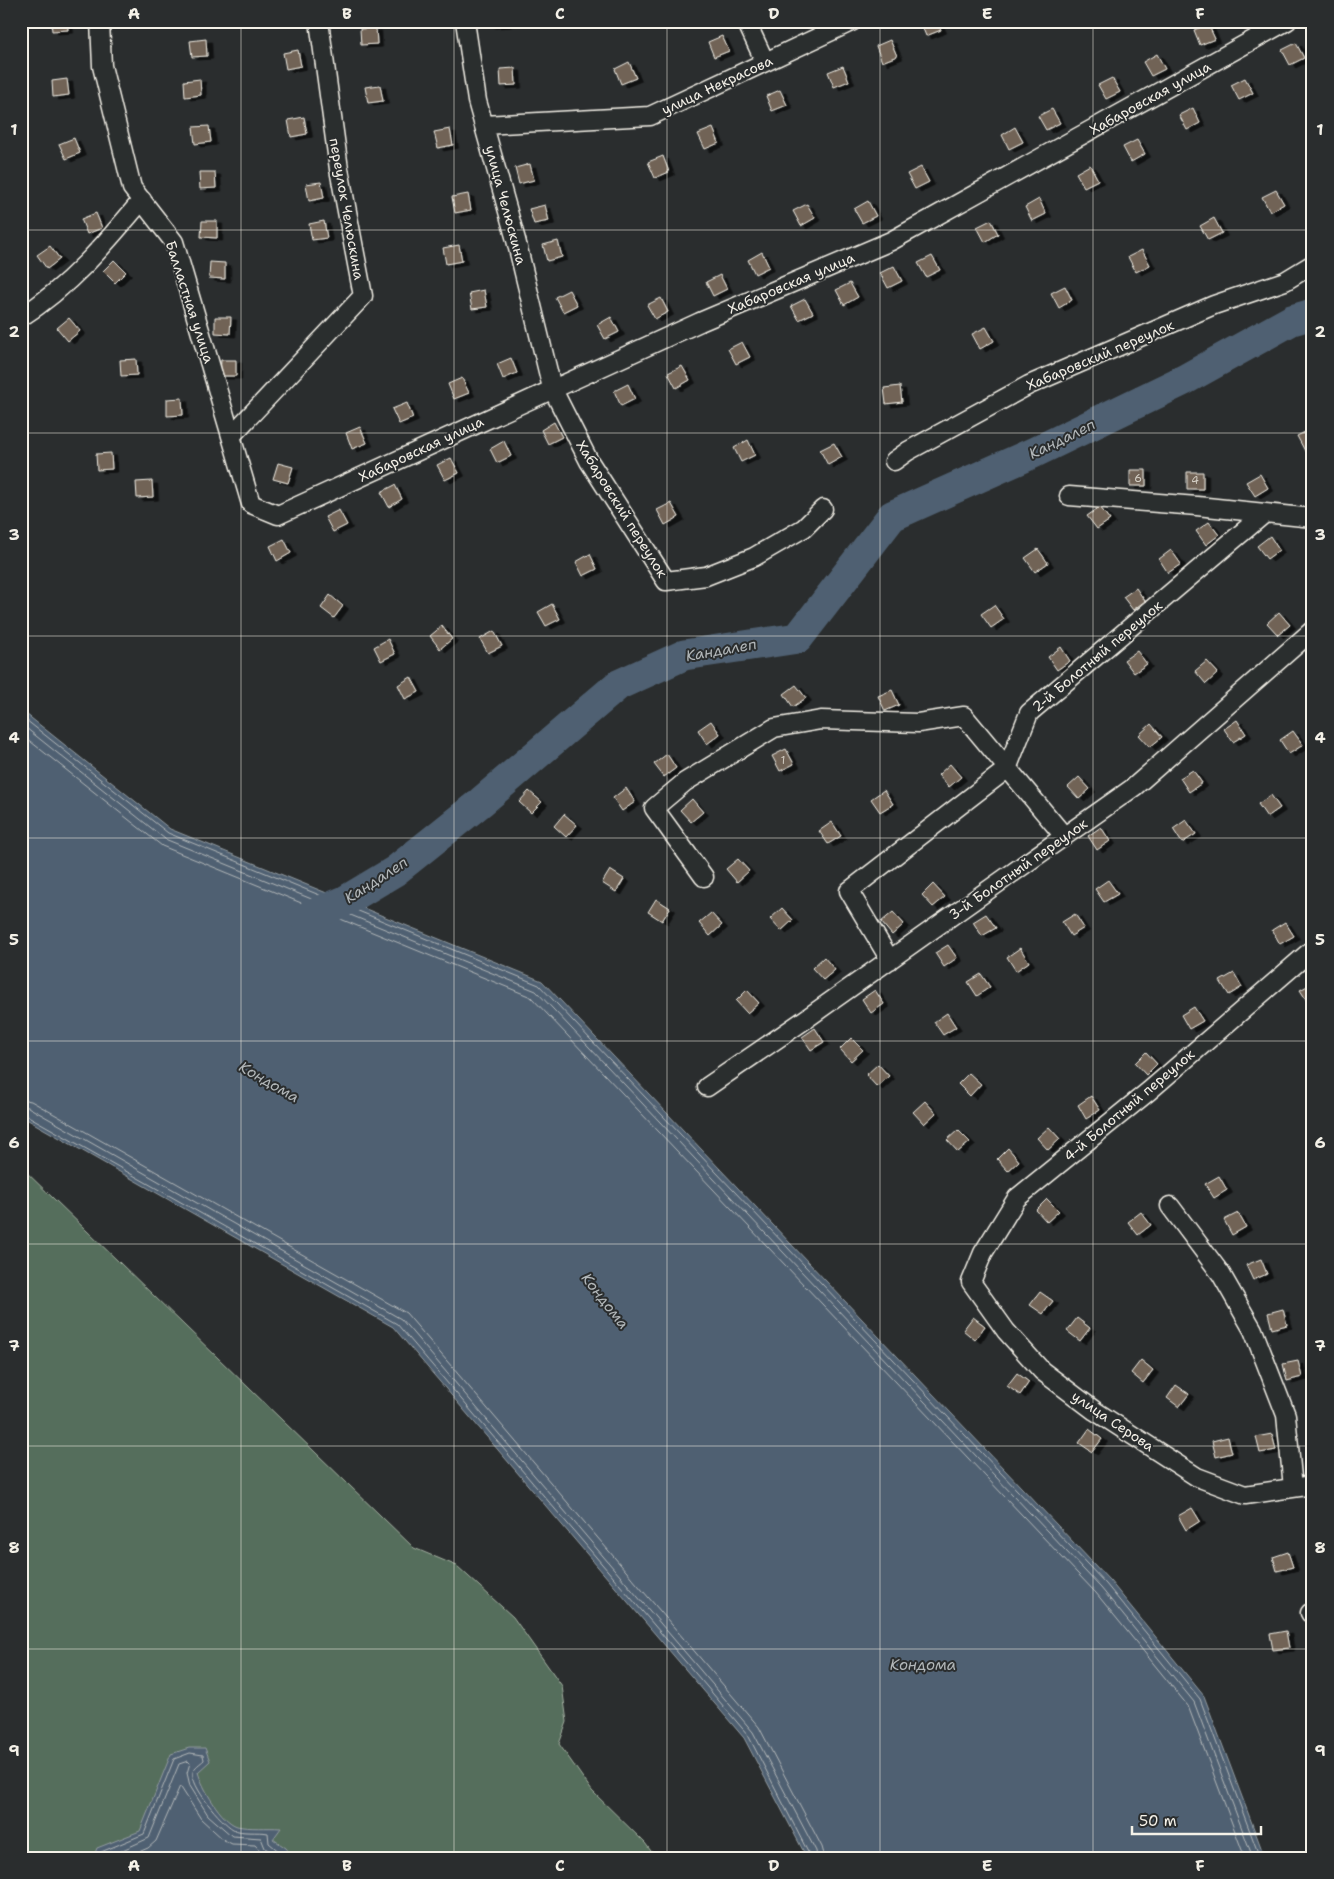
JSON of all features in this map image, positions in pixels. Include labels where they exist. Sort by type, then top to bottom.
[{"type":"street","name":"Балластная улица","points":[[100,21],[102,66],[132,188],[174,242],[251,504],[278,515]]},
{"type":"street","name":"переулок Челюскина","points":[[232,435],[363,296],[339,169],[318,21]]},
{"type":"street","name":"улица Челюскина","points":[[465,21],[477,101],[516,240],[552,388]]},
{"type":"street","points":[[746,21],[765,62]]},
{"type":"street","name":"улица Некрасова","points":[[484,125],[650,116],[853,21]]},
{"type":"street","name":"Хабаровская улица","points":[[278,515],[552,388],[700,322],[891,241],[1287,21]]},
{"type":"street","points":[[21,316],[39,306],[94,257],[142,200]]},
{"type":"street","name":"Хабаровский переулок","points":[[894,461],[925,441],[1029,385],[1214,305],[1285,281],[1313,264]]},
{"type":"street","name":"Хабаровский переулок","points":[[552,388],[589,460],[666,581],[706,576],[754,557],[804,528],[823,510]]},
{"type":"street","points":[[1069,496],[1197,506],[1313,518]]},
{"type":"street","name":"2-й Болотный переулок","points":[[1007,769],[1029,713],[1264,514]]},
{"type":"street","name":"3-й Болотный переулок","points":[[707,1087],[1134,787],[1313,630]]},
{"type":"street","points":[[704,878],[654,808],[685,782],[774,728],[822,720],[918,723],[964,716],[1064,836]]},
{"type":"street","points":[[890,960],[849,891],[1007,769]]},
{"type":"street","name":"4-й Болотный переулок","points":[[971,1282],[983,1254],[1017,1198],[1149,1091],[1313,949]]},
{"type":"street","points":[[1170,1206],[1221,1274],[1253,1330],[1286,1415],[1293,1488]]},
{"type":"street","name":"улица Серова","points":[[971,1282],[1006,1331],[1042,1370],[1095,1411],[1197,1477],[1245,1495],[1313,1486]]},
{"type":"green space","points":[[21,1167],[414,1548],[457,1566],[513,1617],[562,1686],[567,1722],[559,1744],[592,1791],[645,1843],[656,1858],[21,1858]]},
{"type":"water","name":"Кондома","points":[[21,710],[170,829],[542,981],[1110,1581],[1204,1696],[1265,1858],[807,1858],[744,1738],[393,1327],[21,1116]]},
{"type":"water","points":[[189,1748],[205,1748],[210,1761],[198,1772],[208,1794],[225,1818],[237,1826],[281,1828],[273,1839],[286,1848],[294,1858],[93,1858],[97,1848],[140,1831],[171,1754]]},
{"type":"building","points":[[51,21],[67,21],[68,30],[52,31]]},
{"type":"building","points":[[490,21],[506,21],[506,24],[490,25]]},
{"type":"building","points":[[920,21],[937,21],[941,30],[926,36]]},
{"type":"building","points":[[1208,24],[1215,39],[1200,45],[1194,30]]},
{"type":"building","points":[[376,28],[377,44],[361,45],[360,29]]},
{"type":"building","points":[[722,36],[729,51],[714,57],[708,42]]},
{"type":"building","points":[[206,39],[207,56],[192,57],[190,41]]},
{"type":"building","points":[[890,40],[897,56],[882,62],[876,46]]},
{"type":"building","points":[[1296,43],[1304,58],[1290,65],[1282,50]]},
{"type":"building","points":[[298,50],[301,66],[286,69],[283,53]]},
{"type":"building","points":[[1157,54],[1165,69],[1151,76],[1143,62]]},
{"type":"building","points":[[629,62],[636,78],[621,84],[615,69]]},
{"type":"building","points":[[843,66],[849,81],[834,87],[828,72]]},
{"type":"building","points":[[515,68],[516,85],[501,86],[500,69]]},
{"type":"building","points":[[1112,78],[1120,92],[1106,99],[1098,85]]},
{"type":"building","points":[[1245,78],[1253,93],[1239,100],[1231,85]]},
{"type":"building","points":[[67,79],[69,95],[53,97],[52,81]]},
{"type":"building","points":[[200,79],[201,95],[185,97],[184,81]]},
{"type":"building","points":[[380,85],[383,101],[368,103],[365,87]]},
{"type":"building","points":[[780,90],[787,105],[772,111],[766,96]]},
{"type":"building","points":[[1193,108],[1200,123],[1187,130],[1179,115]]},
{"type":"building","points":[[1052,109],[1060,123],[1046,130],[1038,116]]},
{"type":"building","points":[[304,117],[307,134],[291,137],[288,120]]},
{"type":"building","points":[[209,126],[211,142],[195,144],[193,127]]},
{"type":"building","points":[[1015,127],[1023,142],[1009,149],[1002,135]]},
{"type":"building","points":[[713,128],[719,143],[705,149],[698,134]]},
{"type":"building","points":[[450,129],[453,145],[438,148],[434,132]]},
{"type":"building","points":[[74,138],[80,153],[66,159],[59,144]]},
{"type":"building","points":[[1137,140],[1145,154],[1131,162],[1123,147]]},
{"type":"building","points":[[663,156],[669,172],[655,178],[648,162]]},
{"type":"building","points":[[530,164],[534,180],[519,184],[515,168]]},
{"type":"building","points":[[1090,165],[1098,180],[1084,187],[1076,173]]},
{"type":"building","points":[[921,167],[929,182],[915,189],[907,174]]},
{"type":"building","points":[[199,172],[215,172],[216,188],[200,189]]},
{"type":"building","points":[[321,182],[324,198],[309,201],[306,184]]},
{"type":"building","points":[[1276,190],[1284,204],[1270,212],[1262,197]]},
{"type":"building","points":[[468,194],[471,210],[455,213],[452,197]]},
{"type":"building","points":[[1039,199],[1046,214],[1032,221],[1025,207]]},
{"type":"building","points":[[868,201],[876,216],[862,223],[854,209]]},
{"type":"building","points":[[807,204],[815,218],[801,226],[793,211]]},
{"type":"building","points":[[545,205],[549,221],[534,224],[529,209]]},
{"type":"building","points":[[96,213],[102,228],[87,234],[81,219]]},
{"type":"building","points":[[1214,218],[1222,233],[1208,240],[1200,226]]},
{"type":"building","points":[[991,220],[998,234],[985,242],[977,227]]},
{"type":"building","points":[[202,221],[217,221],[217,238],[201,237]]},
{"type":"building","points":[[324,221],[327,238],[312,240],[309,224]]},
{"type":"building","points":[[558,241],[562,257],[547,261],[543,245]]},
{"type":"building","points":[[459,245],[462,261],[446,264],[443,248]]},
{"type":"building","points":[[50,246],[60,259],[47,269],[37,255]]},
{"type":"building","points":[[1142,250],[1150,265],[1136,272],[1128,257]]},
{"type":"building","points":[[762,252],[769,267],[755,274],[748,260]]},
{"type":"building","points":[[932,256],[940,270],[926,277],[918,263]]},
{"type":"building","points":[[114,260],[126,272],[115,283],[103,271]]},
{"type":"building","points":[[210,262],[225,263],[225,279],[209,278]]},
{"type":"building","points":[[894,266],[902,281],[888,288],[880,273]]},
{"type":"building","points":[[720,275],[727,289],[713,296],[706,282]]},
{"type":"building","points":[[850,283],[858,297],[844,305],[836,290]]},
{"type":"building","points":[[1065,286],[1072,300],[1059,308],[1051,293]]},
{"type":"building","points":[[484,290],[487,307],[472,309],[469,293]]},
{"type":"building","points":[[569,290],[577,305],[563,312],[555,297]]},
{"type":"building","points":[[661,298],[668,312],[655,319],[647,305]]},
{"type":"building","points":[[805,299],[813,313],[799,320],[791,306]]},
{"type":"building","points":[[215,317],[231,317],[230,334],[215,333]]},
{"type":"building","points":[[611,317],[619,332],[605,339],[597,325]]},
{"type":"building","points":[[69,318],[80,331],[68,341],[57,328]]},
{"type":"building","points":[[986,327],[994,341],[980,349],[972,334]]},
{"type":"building","points":[[742,342],[750,357],[736,364],[728,349]]},
{"type":"building","points":[[511,358],[517,373],[503,379],[497,364]]},
{"type":"building","points":[[136,359],[137,375],[121,376],[120,360]]},
{"type":"building","points":[[221,360],[236,360],[236,376],[220,376]]},
{"type":"building","points":[[682,366],[690,380],[676,388],[668,373]]},
{"type":"building","points":[[462,378],[469,393],[454,399],[448,384]]},
{"type":"building","points":[[628,384],[635,399],[621,406],[614,391]]},
{"type":"building","points":[[900,386],[902,402],[886,404],[884,388]]},
{"type":"building","points":[[182,398],[183,415],[167,416],[167,399]]},
{"type":"building","points":[[407,403],[413,418],[399,424],[392,409]]},
{"type":"building","points":[[554,422],[562,437],[548,444],[541,430]]},
{"type":"building","points":[[360,427],[367,443],[352,449],[346,433]]},
{"type":"building","points":[[1311,429],[1313,447],[1305,451],[1297,436]]},
{"type":"building","points":[[748,440],[755,455],[741,462],[734,448]]},
{"type":"building","points":[[504,441],[511,456],[497,463],[490,449]]},
{"type":"building","points":[[834,443],[842,457],[828,465],[820,450]]},
{"type":"building","points":[[111,453],[112,469],[97,470],[96,454]]},
{"type":"building","points":[[451,458],[459,473],[445,480],[437,465]]},
{"type":"building","points":[[278,463],[293,467],[288,483],[273,479]]},
{"type":"building","points":[[1130,470],[1146,470],[1146,486],[1130,486]]},
{"type":"building","points":[[1187,472],[1203,472],[1203,489],[1187,489]]},
{"type":"building","points":[[1260,474],[1268,488],[1255,496],[1246,482]]},
{"type":"building","points":[[152,481],[153,497],[137,498],[136,482]]},
{"type":"building","points":[[395,485],[402,499],[389,507],[381,492]]},
{"type":"building","points":[[671,503],[679,517],[665,525],[657,510]]},
{"type":"building","points":[[1100,507],[1110,520],[1097,529],[1087,516]]},
{"type":"building","points":[[339,510],[347,525],[333,532],[325,517]]},
{"type":"building","points":[[1209,522],[1219,535],[1206,545],[1196,531]]},
{"type":"building","points":[[1270,536],[1279,550],[1267,559],[1257,546]]},
{"type":"building","points":[[284,539],[291,553],[277,561],[270,546]]},
{"type":"building","points":[[1038,549],[1048,563],[1035,572],[1025,558]]},
{"type":"building","points":[[1171,550],[1181,564],[1168,573],[1159,559]]},
{"type":"building","points":[[590,554],[597,569],[583,576],[576,562]]},
{"type":"building","points":[[1136,588],[1145,601],[1133,610],[1123,597]]},
{"type":"building","points":[[330,595],[343,606],[334,618],[321,608]]},
{"type":"building","points":[[552,604],[560,619],[546,626],[538,612]]},
{"type":"building","points":[[994,605],[1004,619],[991,628],[981,614]]},
{"type":"building","points":[[1279,612],[1290,625],[1278,635],[1267,623]]},
{"type":"building","points":[[442,626],[452,639],[440,649],[430,636]]},
{"type":"building","points":[[494,631],[502,646],[488,653],[480,639]]},
{"type":"building","points":[[388,639],[395,654],[381,661],[374,647]]},
{"type":"building","points":[[1061,647],[1070,661],[1057,670],[1048,657]]},
{"type":"building","points":[[1137,651],[1147,664],[1134,673],[1124,660]]},
{"type":"building","points":[[1207,661],[1218,673],[1206,684],[1195,671]]},
{"type":"building","points":[[411,677],[419,692],[405,699],[398,685]]},
{"type":"building","points":[[796,685],[806,698],[793,707],[784,694]]},
{"type":"building","points":[[892,690],[899,705],[885,711],[878,696]]},
{"type":"building","points":[[1237,720],[1246,734],[1233,742],[1224,729]]},
{"type":"building","points":[[711,721],[720,734],[707,744],[698,730]]},
{"type":"building","points":[[1151,724],[1162,737],[1150,747],[1139,735]]},
{"type":"building","points":[[1293,731],[1303,745],[1289,754],[1280,740]]},
{"type":"building","points":[[786,749],[794,764],[780,771],[772,756]]},
{"type":"building","points":[[667,754],[676,768],[664,777],[654,764]]},
{"type":"building","points":[[950,764],[961,777],[949,787],[938,775]]},
{"type":"building","points":[[1193,770],[1202,783],[1189,792],[1180,778]]},
{"type":"building","points":[[1079,777],[1090,789],[1079,799],[1068,787]]},
{"type":"building","points":[[626,788],[635,802],[622,811],[613,798]]},
{"type":"building","points":[[884,790],[893,804],[880,812],[871,799]]},
{"type":"building","points":[[529,791],[542,802],[531,813],[519,802]]},
{"type":"building","points":[[1271,795],[1280,808],[1267,817],[1258,804]]},
{"type":"building","points":[[692,799],[703,812],[691,822],[680,810]]},
{"type":"building","points":[[564,814],[577,825],[566,837],[554,826]]},
{"type":"building","points":[[1186,820],[1196,834],[1182,843],[1173,829]]},
{"type":"building","points":[[832,822],[841,836],[828,844],[819,831]]},
{"type":"building","points":[[1101,827],[1110,841],[1097,850],[1088,836]]},
{"type":"building","points":[[738,859],[749,871],[737,882],[726,869]]},
{"type":"building","points":[[610,870],[624,879],[616,892],[602,883]]},
{"type":"building","points":[[1108,880],[1118,894],[1104,902],[1095,889]]},
{"type":"building","points":[[933,884],[945,897],[933,907],[922,895]]},
{"type":"building","points":[[656,899],[670,908],[662,921],[648,912]]},
{"type":"building","points":[[782,908],[793,920],[781,931],[770,919]]},
{"type":"building","points":[[893,912],[904,924],[892,935],[881,922]]},
{"type":"building","points":[[711,913],[722,925],[710,936],[699,923]]},
{"type":"building","points":[[986,914],[996,928],[982,936],[973,922]]},
{"type":"building","points":[[1075,914],[1084,928],[1071,936],[1062,922]]},
{"type":"building","points":[[1285,922],[1294,936],[1280,944],[1272,930]]},
{"type":"building","points":[[948,945],[957,958],[944,967],[935,953]]},
{"type":"building","points":[[1020,948],[1029,962],[1016,971],[1007,957]]},
{"type":"building","points":[[824,957],[835,970],[823,980],[812,968]]},
{"type":"building","points":[[1234,973],[1242,987],[1229,995],[1220,981]]},
{"type":"building","points":[[981,974],[990,987],[977,996],[968,982]]},
{"type":"building","points":[[1313,983],[1313,1002],[1309,1004],[1300,990]]},
{"type":"building","points":[[747,990],[759,1003],[747,1013],[736,1001]]},
{"type":"building","points":[[875,990],[884,1004],[871,1013],[862,999]]},
{"type":"building","points":[[1194,1007],[1203,1021],[1189,1029],[1181,1015]]},
{"type":"building","points":[[947,1013],[956,1027],[943,1035],[934,1022]]},
{"type":"building","points":[[815,1028],[824,1042],[811,1050],[802,1037]]},
{"type":"building","points":[[851,1038],[863,1050],[851,1061],[840,1049]]},
{"type":"building","points":[[1146,1052],[1157,1064],[1146,1075],[1135,1063]]},
{"type":"building","points":[[878,1064],[889,1076],[877,1087],[866,1075]]},
{"type":"building","points":[[969,1073],[981,1084],[970,1096],[958,1084]]},
{"type":"building","points":[[1091,1096],[1100,1110],[1086,1119],[1078,1105]]},
{"type":"building","points":[[925,1101],[936,1113],[924,1124],[913,1112]]},
{"type":"building","points":[[1049,1127],[1060,1139],[1048,1150],[1037,1138]]},
{"type":"building","points":[[958,1130],[970,1142],[958,1152],[947,1140]]},
{"type":"building","points":[[1008,1148],[1019,1161],[1008,1171],[997,1159]]},
{"type":"building","points":[[1219,1176],[1227,1190],[1214,1198],[1205,1184]]},
{"type":"building","points":[[1047,1199],[1059,1211],[1047,1222],[1036,1210]]},
{"type":"building","points":[[1141,1212],[1151,1225],[1138,1235],[1128,1222]]},
{"type":"building","points":[[1238,1213],[1246,1227],[1232,1235],[1224,1220]]},
{"type":"building","points":[[1261,1259],[1267,1274],[1253,1280],[1246,1265]]},
{"type":"building","points":[[1040,1292],[1053,1301],[1043,1314],[1030,1305]]},
{"type":"building","points":[[1283,1309],[1287,1325],[1272,1329],[1268,1313]]},
{"type":"building","points":[[973,1317],[985,1326],[975,1340],[963,1330]]},
{"type":"building","points":[[1077,1318],[1090,1328],[1080,1341],[1067,1331]]},
{"type":"building","points":[[1141,1360],[1153,1370],[1143,1383],[1131,1373]]},
{"type":"building","points":[[1298,1361],[1302,1377],[1287,1381],[1283,1364]]},
{"type":"building","points":[[1017,1373],[1029,1382],[1020,1395],[1007,1386]]},
{"type":"building","points":[[1176,1385],[1189,1394],[1179,1407],[1167,1398]]},
{"type":"building","points":[[1089,1429],[1102,1439],[1092,1452],[1079,1443]]},
{"type":"building","points":[[1272,1434],[1276,1450],[1260,1453],[1256,1437]]},
{"type":"building","points":[[1228,1437],[1232,1453],[1216,1457],[1212,1441]]},
{"type":"building","points":[[1192,1508],[1200,1521],[1186,1530],[1178,1516]]},
{"type":"building","points":[[1288,1552],[1293,1567],[1277,1571],[1273,1557]]},
{"type":"building","points":[[1286,1631],[1289,1648],[1273,1650],[1270,1634]]},
{"type":"waterway","name":"Кандалеп","points":[[305,918],[345,901],[395,871],[481,802],[618,685],[684,655],[798,638],[892,516],[1033,453],[1184,380],[1292,320],[1313,314]]}]
